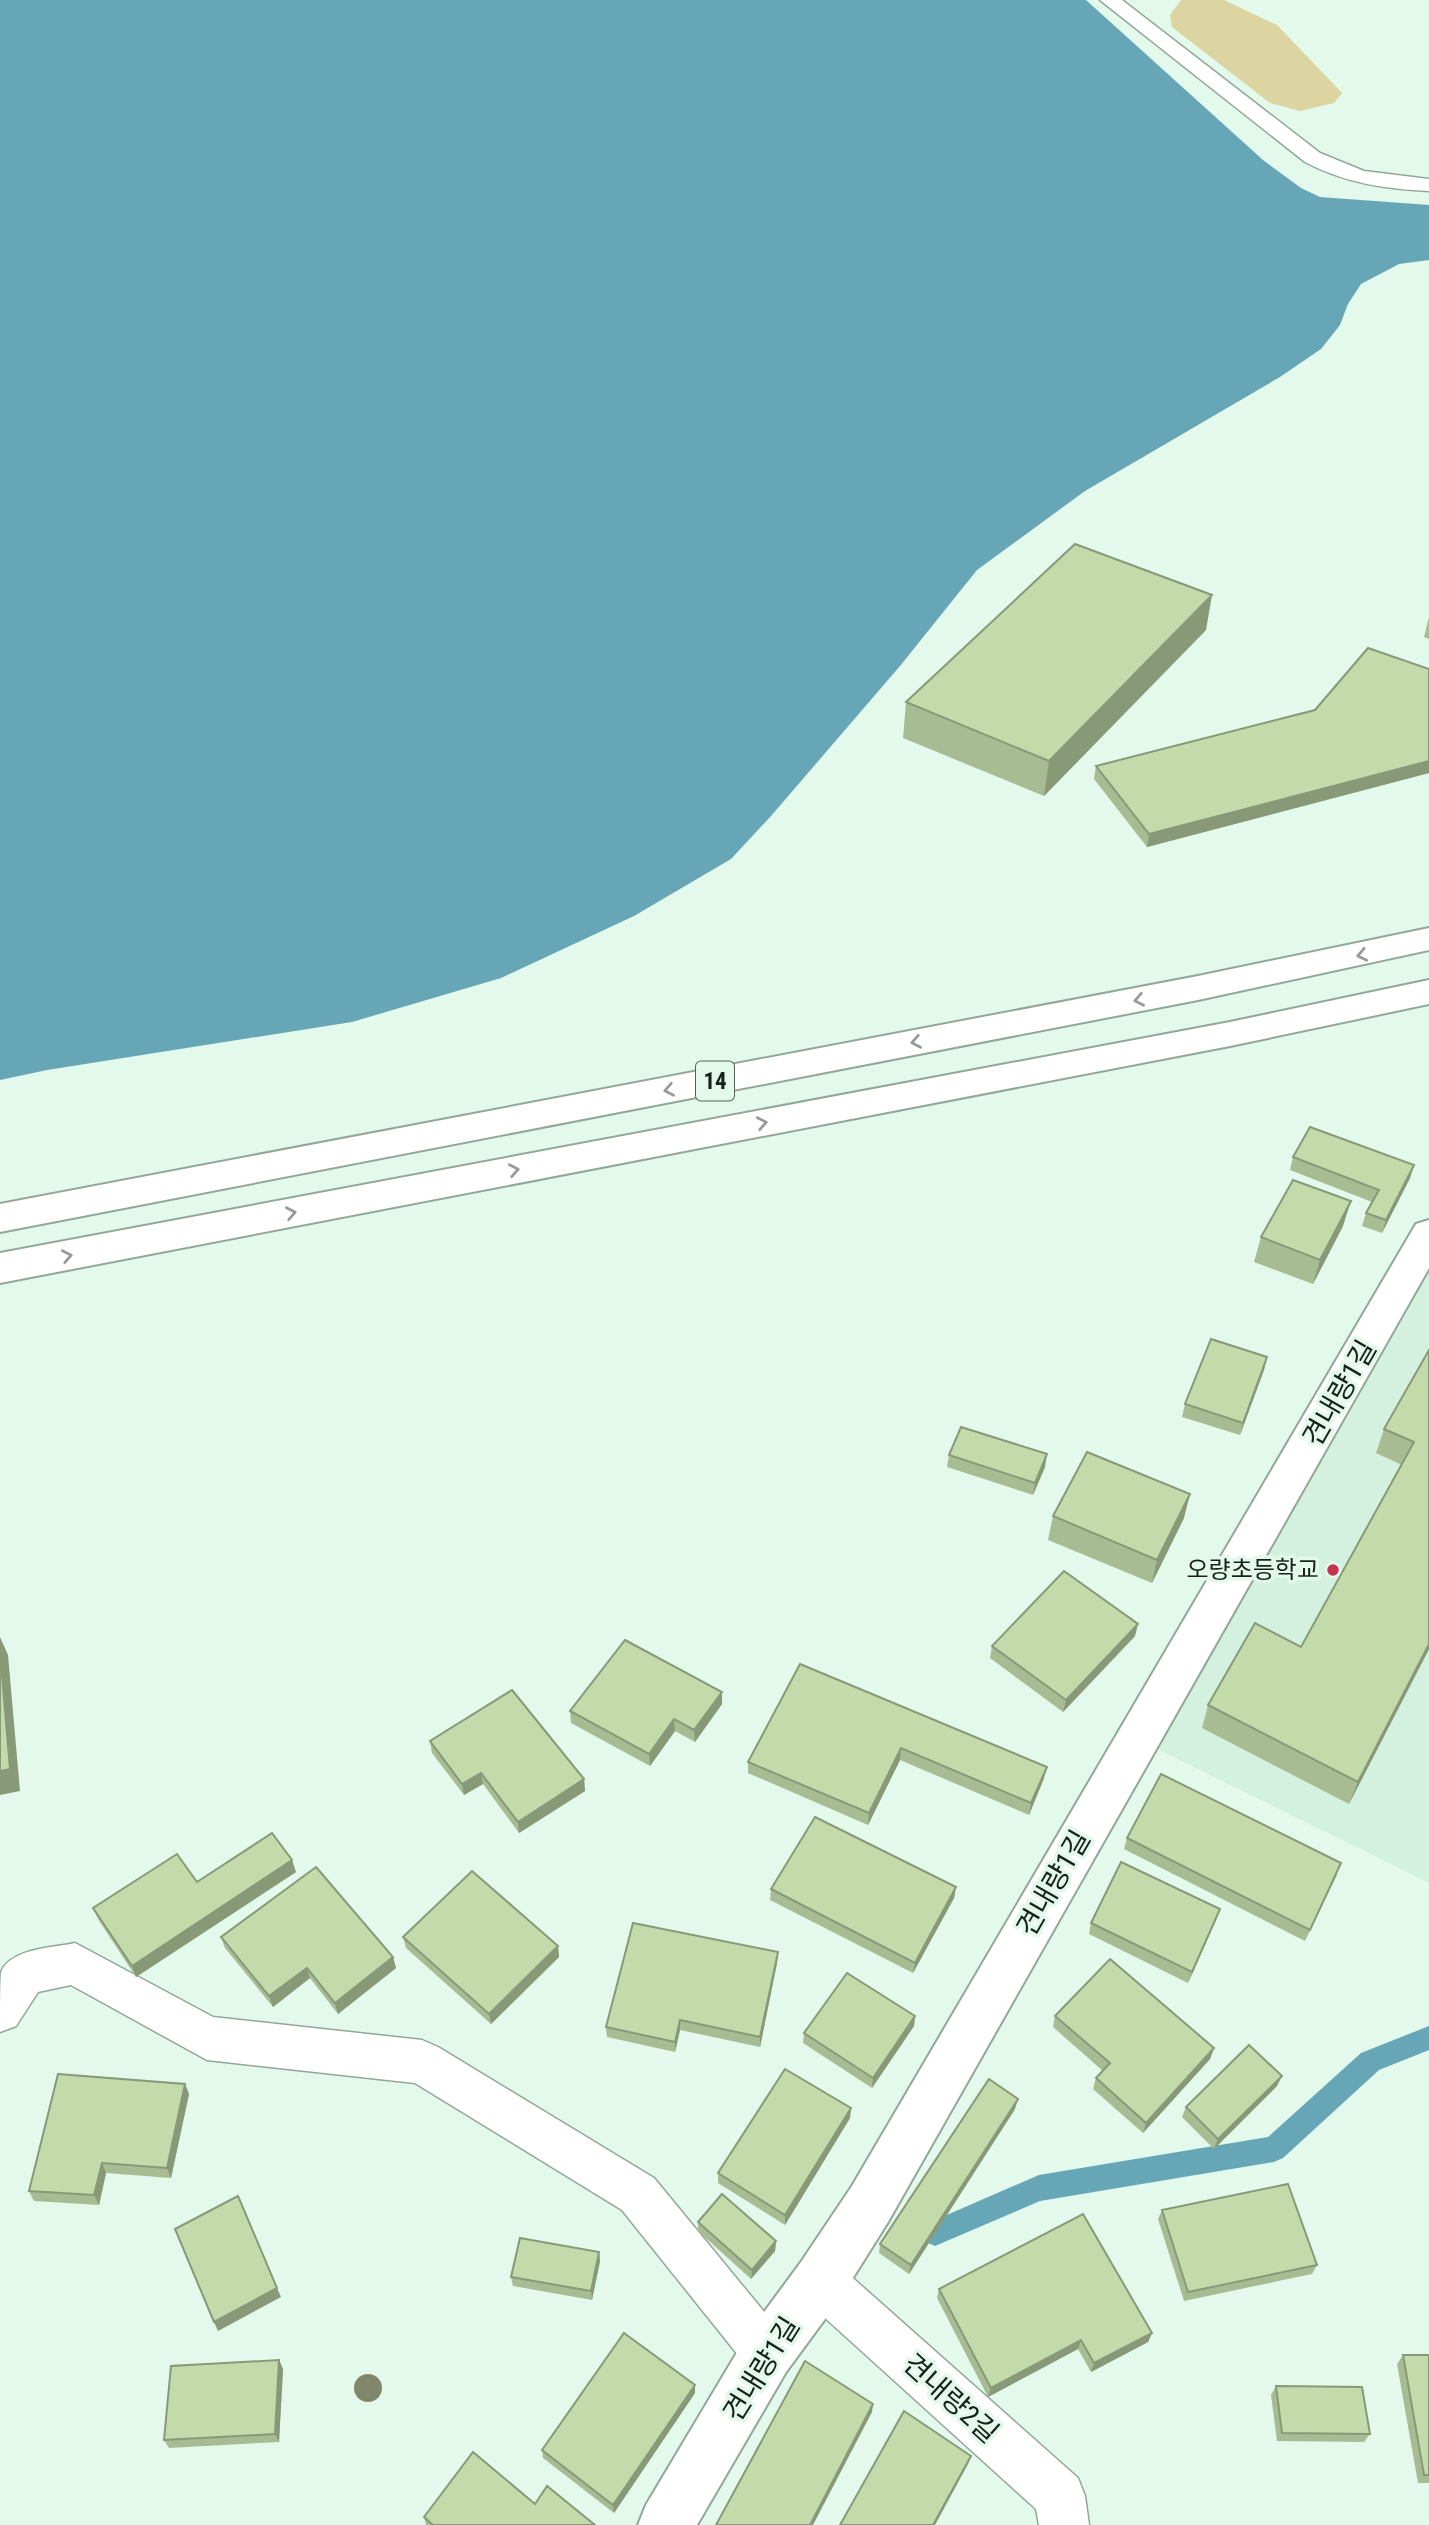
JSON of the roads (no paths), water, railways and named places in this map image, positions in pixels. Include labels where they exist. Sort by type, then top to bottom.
[{"type":"main road","name":"14","points":[[0,1218],[1198,988],[1429,940]]},
{"type":"main road","name":"14","points":[[0,1268],[1230,1034],[1429,992]]},
{"type":"main road","name":"견내량1길","points":[[666,2525],[767,2353],[820,2281],[870,2204],[1429,1234]]},
{"type":"lane","points":[[1110,0],[1322,166],[1359,178],[1429,185]]},
{"type":"lane","points":[[0,2011],[25,1974],[75,1964],[207,2038],[422,2062],[638,2194],[767,2353]]},
{"type":"lane","name":"견내량2길","points":[[820,2281],[1060,2496],[1064,2525]]},
{"type":"water","points":[[0,0],[1086,0],[1263,160],[1301,188],[1320,197],[1429,205],[1429,260],[1399,264],[1361,284],[1348,304],[1340,325],[1321,349],[1280,377],[1085,491],[977,570],[900,666],[731,859],[634,916],[501,978],[352,1022],[47,1070],[0,1080]]},
{"type":"waterway","points":[[935,2233],[1039,2188],[1274,2149],[1370,2061],[1429,2038]]},
{"type":"place","name":"오량초등학교","points":[[1333,1570]]}]
